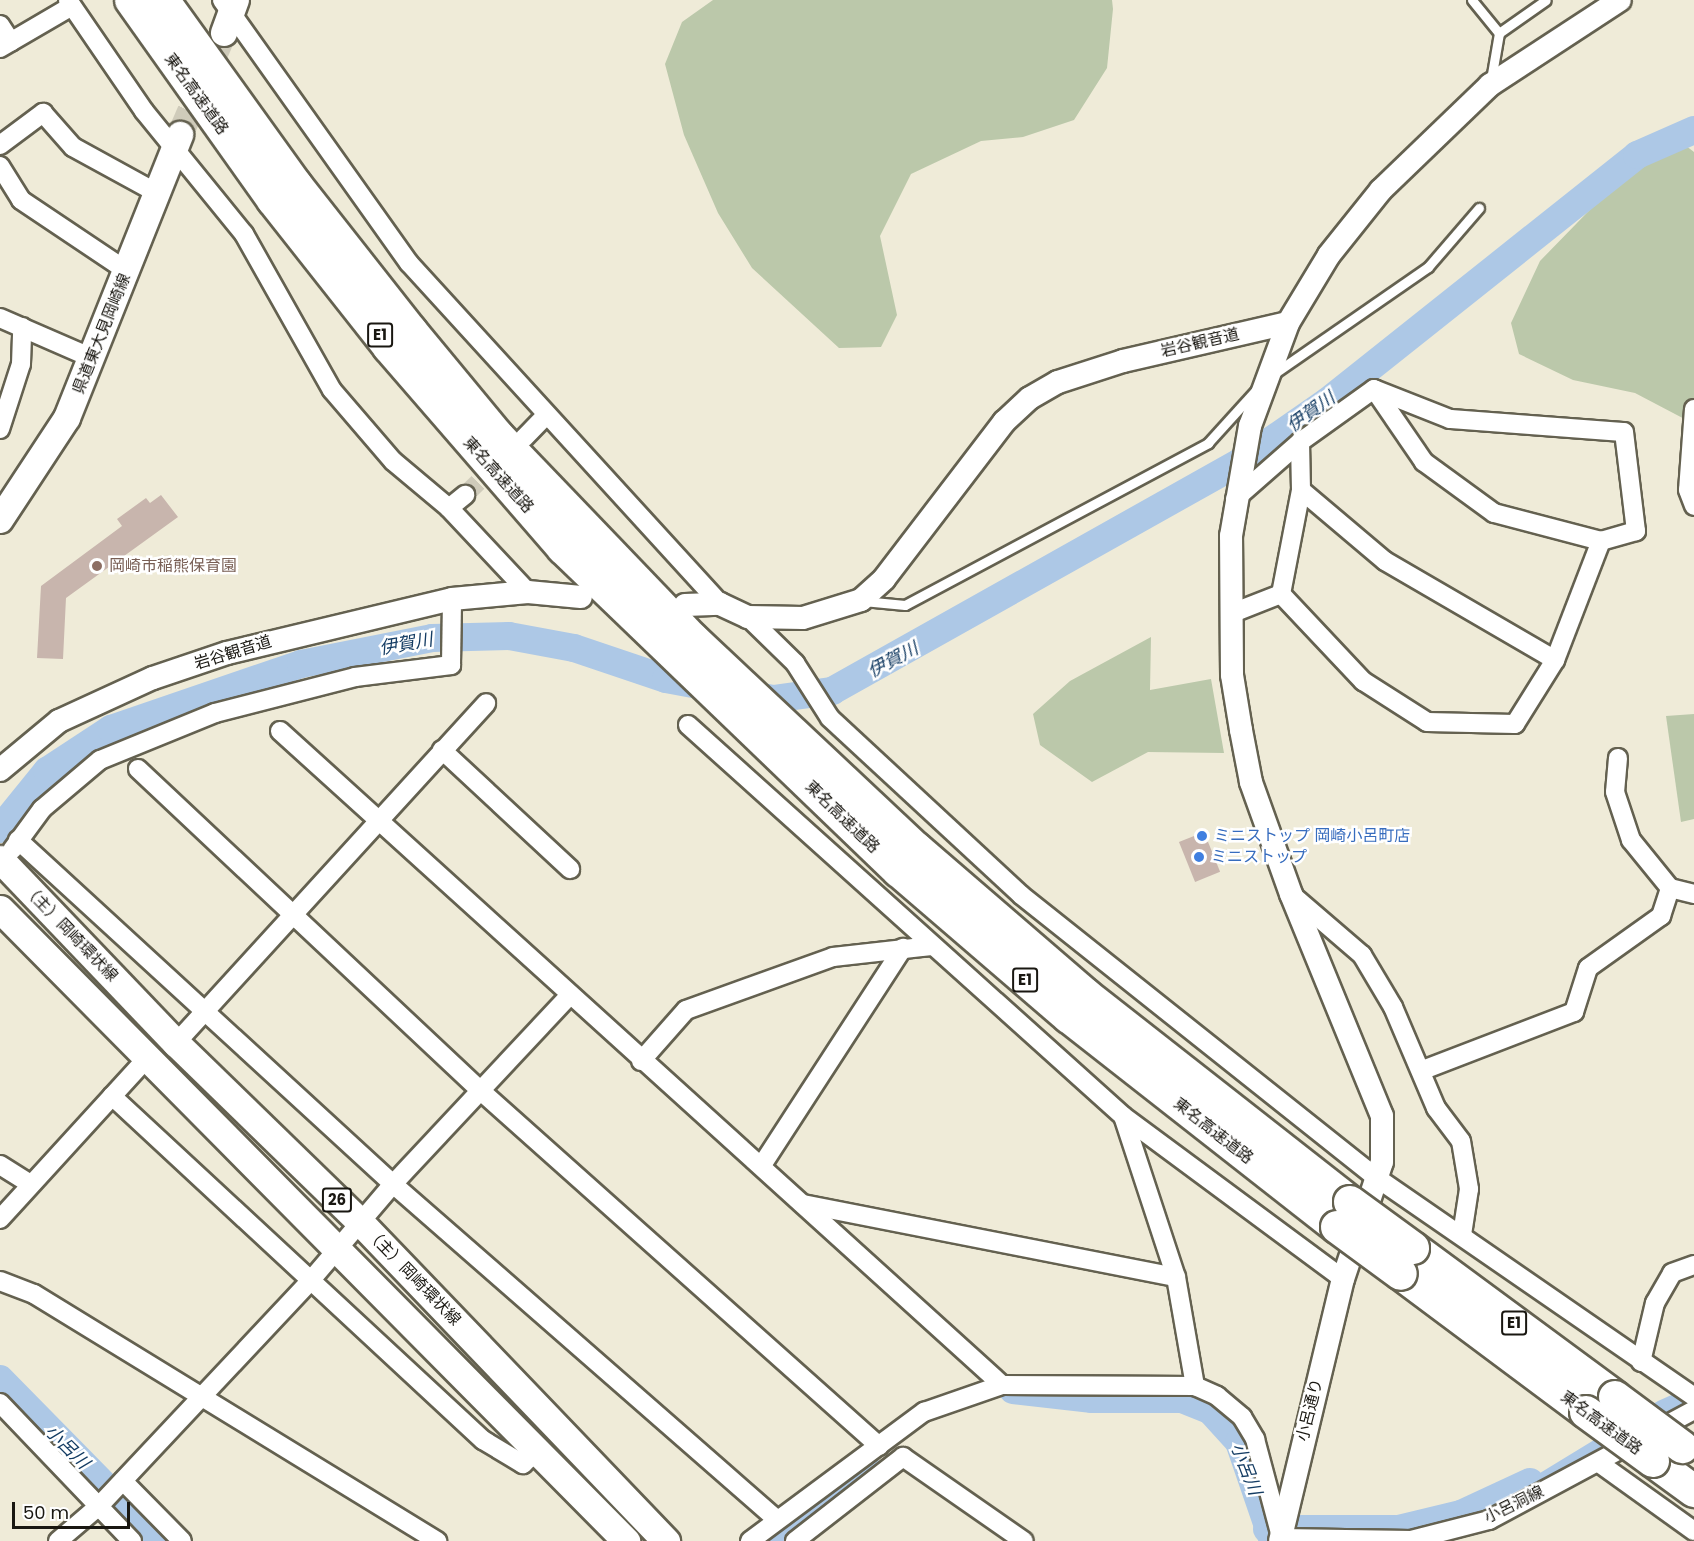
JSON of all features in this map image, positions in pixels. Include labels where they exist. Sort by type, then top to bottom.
[{"type":"highway","name":"東名高速道路","points":[[130,0],[273,200],[389,347],[477,453],[660,645],[899,871],[1060,1010],[1407,1261],[1615,1397],[1688,1451]]},
{"type":"highway","name":"東名高速道路","points":[[163,0],[296,185],[498,436],[693,639],[1086,995],[1344,1215]]},
{"type":"highway","name":"東名高速道路","points":[[1407,1261],[1586,1412],[1694,1491]]},
{"type":"main road","name":"県道東大見岡崎線","points":[[0,520],[67,418],[128,271],[177,141]]},
{"type":"main road","name":"（主）岡崎環状線","points":[[8,854],[176,1043],[361,1223],[666,1541]]},
{"type":"main road","name":"（主）岡崎環状線","points":[[0,909],[146,1059],[340,1248],[539,1449],[626,1541]]},
{"type":"street","points":[[1288,323],[1329,255],[1381,190],[1490,85],[1620,0]]},
{"type":"street","points":[[0,25],[5,45],[70,3],[177,141],[244,234],[332,390],[393,460],[449,508],[528,592]]},
{"type":"street","points":[[228,11],[409,263],[544,417],[661,534],[720,604],[748,617],[795,663],[830,718],[1021,895],[1377,1178],[1694,1397]]},
{"type":"street","points":[[0,145],[43,112],[73,147],[158,193]]},
{"type":"street","points":[[0,166],[21,200],[128,271]]},
{"type":"street","points":[[0,318],[92,358]]},
{"type":"street","name":"小呂通り","points":[[1281,1540],[1285,1509],[1343,1279],[1377,1178],[1382,1116],[1291,894],[1249,771],[1232,675],[1230,614],[1237,493],[1250,426],[1265,380],[1288,323]]},
{"type":"street","name":"岩谷観音道","points":[[748,617],[803,618],[861,600],[884,579],[1004,422],[1030,398],[1058,382],[1123,361],[1288,323]]},
{"type":"street","points":[[0,429],[21,364],[22,327]]},
{"type":"street","points":[[1237,493],[1300,442],[1374,389]]},
{"type":"street","points":[[1374,389],[1450,419],[1624,432],[1636,531],[1601,541],[1494,513],[1424,462],[1374,389]]},
{"type":"street","points":[[1694,409],[1688,490],[1694,506]]},
{"type":"street","points":[[524,438],[544,417]]},
{"type":"street","points":[[1281,594],[1301,490],[1300,442]]},
{"type":"street","points":[[1301,490],[1385,561],[1555,660]]},
{"type":"street","points":[[449,508],[465,495]]},
{"type":"street","points":[[1281,594],[1363,681],[1427,722],[1515,724],[1555,660],[1601,541]]},
{"type":"street","name":"岩谷観音道","points":[[0,770],[59,721],[153,678],[301,632],[453,610],[491,597],[528,592],[580,597]]},
{"type":"street","points":[[1230,614],[1281,594]]},
{"type":"street","points":[[685,605],[720,604]]},
{"type":"street","points":[[453,610],[451,665],[356,677],[205,717],[100,760],[69,782],[8,854],[202,1011],[393,1184],[775,1518]]},
{"type":"street","points":[[176,1043],[202,1011],[486,703]]},
{"type":"street","points":[[688,725],[931,946],[1123,1116],[1343,1279]]},
{"type":"street","points":[[280,731],[640,1061],[762,1165],[1002,1385]]},
{"type":"street","points":[[442,750],[570,869]]},
{"type":"street","points":[[1618,758],[1614,792],[1631,840],[1670,888],[1694,894]]},
{"type":"street","points":[[138,769],[482,1092],[879,1446]]},
{"type":"street","points":[[1423,1070],[1567,1017],[1582,995],[1588,968],[1661,916],[1670,888]]},
{"type":"street","points":[[1291,894],[1362,955],[1423,1070],[1436,1108],[1461,1141],[1468,1189],[1462,1235]]},
{"type":"street","points":[[640,1061],[686,1011],[833,957],[931,946]]},
{"type":"street","points":[[762,1165],[903,948]]},
{"type":"street","points":[[58,1541],[99,1506],[198,1398],[312,1280],[393,1184],[482,1092],[570,995]]},
{"type":"street","points":[[0,1218],[146,1059]]},
{"type":"street","points":[[112,1096],[483,1440],[523,1464],[539,1449]]},
{"type":"street","points":[[1123,1116],[1176,1277],[1195,1386]]},
{"type":"street","points":[[0,1165],[31,1184]]},
{"type":"street","points":[[803,1204],[1176,1277]]},
{"type":"street","points":[[1641,1362],[1655,1303],[1672,1273],[1694,1265]]},
{"type":"street","points":[[0,1281],[34,1293],[198,1398],[437,1541]]},
{"type":"street","points":[[750,1541],[775,1518],[924,1412],[1002,1385],[1195,1386],[1242,1417],[1255,1440],[1281,1540]]},
{"type":"street","points":[[0,1403],[132,1541]]},
{"type":"street","name":"小呂洞線","points":[[1281,1540],[1411,1540],[1489,1520],[1694,1410]]},
{"type":"street","points":[[803,1539],[903,1457],[1024,1541]]},
{"type":"street","points":[[1599,1462],[1694,1531]]},
{"type":"street","points":[[123,1481],[182,1541]]},
{"type":"lane","points":[[1472,0],[1499,33]]},
{"type":"lane","points":[[1490,85],[1499,33],[1546,0]]},
{"type":"lane","points":[[861,600],[905,605],[1208,443],[1265,380],[1428,267],[1479,208]]},
{"type":"green space","points":[[713,0],[1112,0],[1113,9],[1107,68],[1074,120],[1023,137],[981,141],[911,174],[880,236],[897,315],[881,347],[839,348],[752,268],[718,213],[684,135],[665,64],[682,22]]},
{"type":"green space","points":[[1677,139],[1694,152],[1694,424],[1635,393],[1573,380],[1519,354],[1511,323],[1540,261],[1613,186]]},
{"type":"green space","points":[[1151,637],[1150,690],[1211,679],[1224,753],[1148,752],[1092,782],[1040,745],[1033,714],[1070,681]]},
{"type":"green space","points":[[1694,714],[1694,819],[1681,822],[1666,716]]},
{"type":"water","points":[[1694,1385],[1694,1404],[1463,1531],[1420,1529],[1476,1512],[1658,1401]]},
{"type":"building","points":[[161,495],[178,517],[66,598],[63,659],[37,658],[41,586],[122,526],[117,519],[146,498],[150,503]]},
{"type":"building","name":"ミニストップ","points":[[1204,832],[1220,872],[1195,882],[1179,842]]},
{"type":"waterway","name":"伊賀川","points":[[0,829],[47,771],[111,729],[301,664],[432,638],[509,636],[574,648],[666,679],[773,699],[832,691],[1240,462],[1328,401],[1637,155],[1694,130]]},
{"type":"waterway","name":"小呂川","points":[[0,1379],[159,1541]]},
{"type":"waterway","name":"小呂川","points":[[1013,1390],[1092,1399],[1182,1399],[1211,1411],[1239,1442],[1273,1541]]},
{"type":"waterway","name":"小呂川","points":[[772,1541],[865,1464]]},
{"type":"waterway","name":"小呂川","points":[[1267,1529],[1398,1529],[1461,1514],[1530,1482]]},
{"type":"tunnel","points":[[180,135],[224,33]]},
{"type":"tunnel","points":[[465,495],[498,463]]},
{"type":"place","name":"岡崎市稲熊保育園","points":[[97,566]]},
{"type":"place","name":"ミニストップ 岡崎小呂町店","points":[[1202,836]]},
{"type":"place","name":"ミニストップ","points":[[1199,857]]}]
